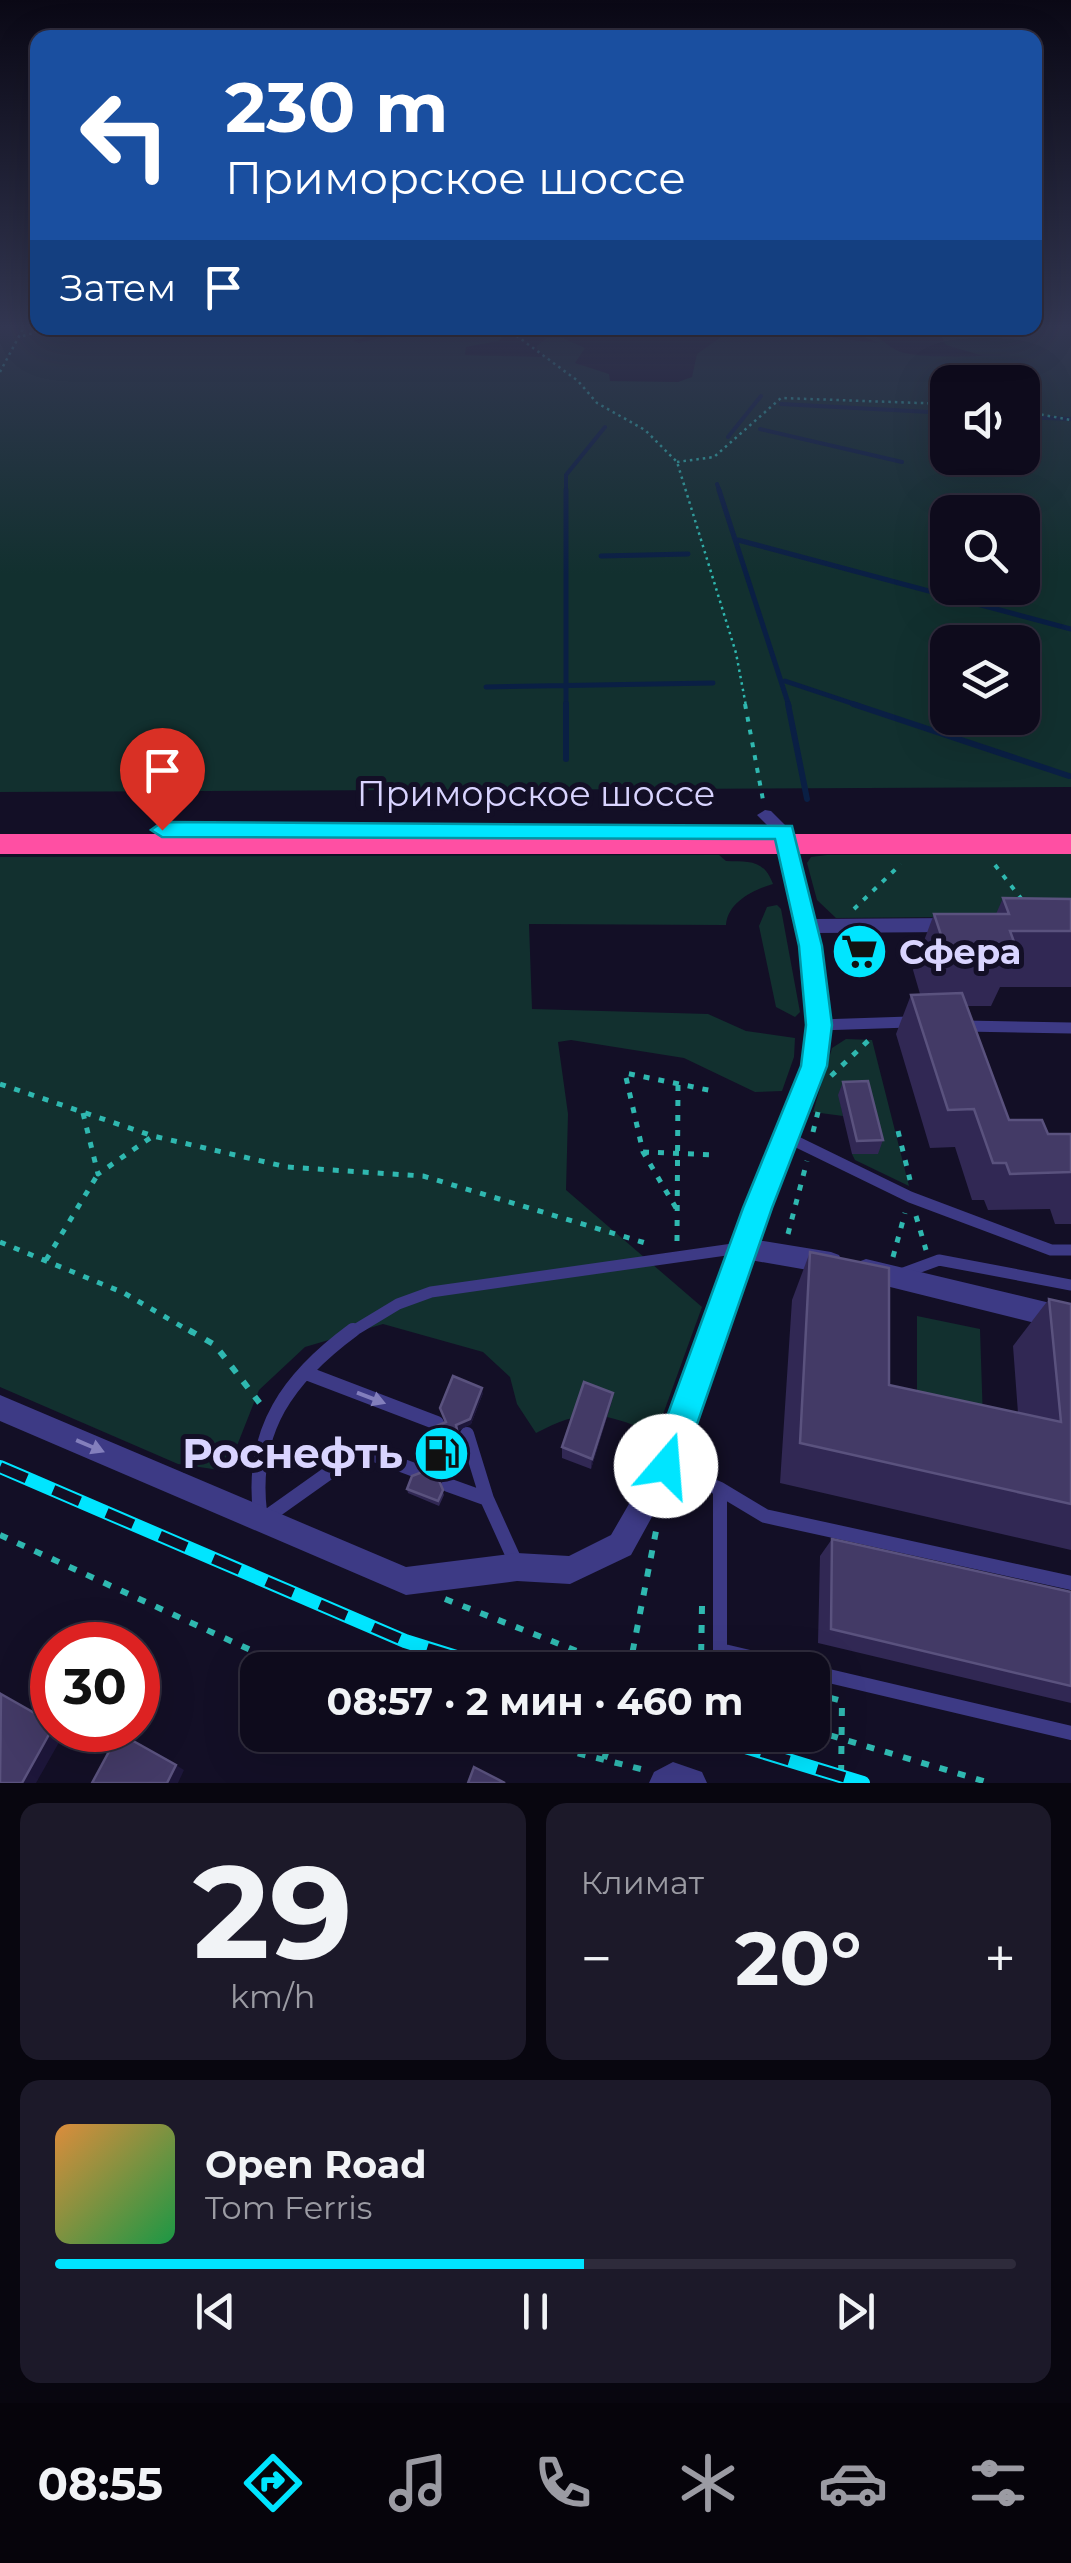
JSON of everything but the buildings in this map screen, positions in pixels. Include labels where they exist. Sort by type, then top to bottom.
[{"type":"highway","name":"Приморское шоссе","points":[[0,829],[1071,830]]},
{"type":"highway","name":"Приморское шоссе","points":[[0,844],[779,831],[1071,844]]},
{"type":"street","points":[[0,1408],[406,1581],[517,1566],[570,1570],[621,1544],[666,1466],[743,1248],[811,1077],[819,1025],[807,926],[779,831]]},
{"type":"street","points":[[807,926],[968,925]]},
{"type":"street","points":[[743,1248],[891,1276],[1071,1320]]},
{"type":"lane","points":[[819,1025],[929,1022]]},
{"type":"lane","points":[[944,1023],[1071,1028]]},
{"type":"lane","points":[[974,1027],[979,1044]]},
{"type":"lane","points":[[788,1138],[910,1197],[1051,1250],[1071,1250]]},
{"type":"lane","points":[[417,1472],[361,1450],[262,1520],[253,1488],[271,1418],[318,1356],[368,1316],[400,1300],[743,1248]]},
{"type":"lane","points":[[891,1276],[940,1260],[1071,1285]]},
{"type":"lane","points":[[306,1373],[437,1423]]},
{"type":"lane","points":[[467,1434],[471,1436],[487,1499],[517,1566]]},
{"type":"lane","points":[[666,1466],[720,1489],[765,1516],[1071,1584]]},
{"type":"lane","points":[[448,1484],[487,1499]]},
{"type":"lane","points":[[720,1489],[720,1650],[728,1652]]},
{"type":"lane","points":[[830,1676],[1071,1733]]},
{"type":"path","points":[[606,408],[645,430],[676,462],[736,652],[779,831]]},
{"type":"path","points":[[676,462],[714,457],[770,408]]},
{"type":"path","points":[[1040,414],[1071,420]]},
{"type":"path","points":[[836,926],[906,858]]},
{"type":"path","points":[[991,860],[1031,912]]},
{"type":"path","points":[[677,1209],[643,1152],[625,1073],[713,1091]]},
{"type":"path","points":[[0,1084],[153,1136],[287,1167],[424,1176],[636,1237],[677,1257],[678,1084]]},
{"type":"path","points":[[83,1112],[98,1174]]},
{"type":"path","points":[[891,1276],[912,1189],[898,1131]]},
{"type":"path","points":[[46,1260],[98,1174],[153,1136]]},
{"type":"path","points":[[643,1152],[677,1156],[716,1154]]},
{"type":"path","points":[[910,1197],[930,1263]]},
{"type":"path","points":[[0,1242],[124,1294],[215,1345],[271,1418]]},
{"type":"path","points":[[631,1652],[657,1524]]},
{"type":"path","points":[[0,1535],[255,1652]]},
{"type":"path","points":[[700,1652],[702,1591]]},
{"type":"path","points":[[432,1594],[581,1652]]},
{"type":"path","points":[[830,1698],[842,1701],[840,1783]]},
{"type":"path","points":[[830,1736],[990,1783]]},
{"type":"path","points":[[572,1752],[676,1781]]},
{"type":"path","points":[[604,1760],[607,1752]]},
{"type":"green space","points":[[0,408],[930,408],[930,475],[1040,475],[1040,408],[1071,408],[1071,787],[0,792]]},
{"type":"green space","points":[[1071,854],[1071,916],[836,918],[817,900],[807,863],[811,857],[827,855]]},
{"type":"green space","points":[[719,855],[726,861],[760,866],[773,884],[736,904],[726,925],[529,924],[532,1009],[708,1014],[746,1031],[795,1038],[794,1057],[782,1091],[755,1092],[684,1058],[571,1040],[558,1042],[568,1114],[566,1190],[702,1307],[662,1417],[641,1428],[588,1415],[564,1420],[536,1433],[517,1404],[510,1377],[483,1352],[383,1324],[305,1347],[259,1390],[227,1471],[178,1464],[0,1387],[0,857]]},
{"type":"green space","points":[[777,905],[781,909],[800,1012],[795,1017],[776,1007],[759,926],[767,907]]},
{"type":"green space","points":[[846,1039],[872,1040],[909,1186],[855,1160],[852,1154],[877,1154],[839,1095],[843,1116],[813,1112],[832,1048]]},
{"type":"green space","points":[[917,1316],[980,1329],[983,1421],[917,1405]]},
{"type":"waterway","points":[[728,437],[751,408]]},
{"type":"waterway","points":[[859,408],[930,412]]},
{"type":"waterway","points":[[1040,418],[1071,419]]},
{"type":"waterway","points":[[566,686],[566,475],[605,427]]},
{"type":"waterway","points":[[760,429],[902,462]]},
{"type":"waterway","points":[[717,484],[720,492]]},
{"type":"waterway","points":[[719,490],[789,706]]},
{"type":"waterway","points":[[738,540],[1071,629]]},
{"type":"waterway","points":[[601,556],[688,554]]},
{"type":"waterway","points":[[785,681],[860,706]]},
{"type":"waterway","points":[[566,686],[713,683]]},
{"type":"waterway","points":[[486,687],[566,686]]},
{"type":"waterway","points":[[566,686],[566,759]]},
{"type":"waterway","points":[[788,704],[807,799]]},
{"type":"waterway","points":[[853,704],[1069,776]]},
{"type":"railway","points":[[0,1467],[405,1641],[440,1652]]},
{"type":"railway","points":[[762,1752],[863,1783]]},
{"type":"place","name":"Сфера","points":[[860,951]]},
{"type":"place","name":"Роснефть","points":[[442,1453]]},
{"type":"route","points":[[162,830],[784,832],[810,946],[819,1025],[814,1066],[800,1110],[757,1208],[666,1466]]}]
